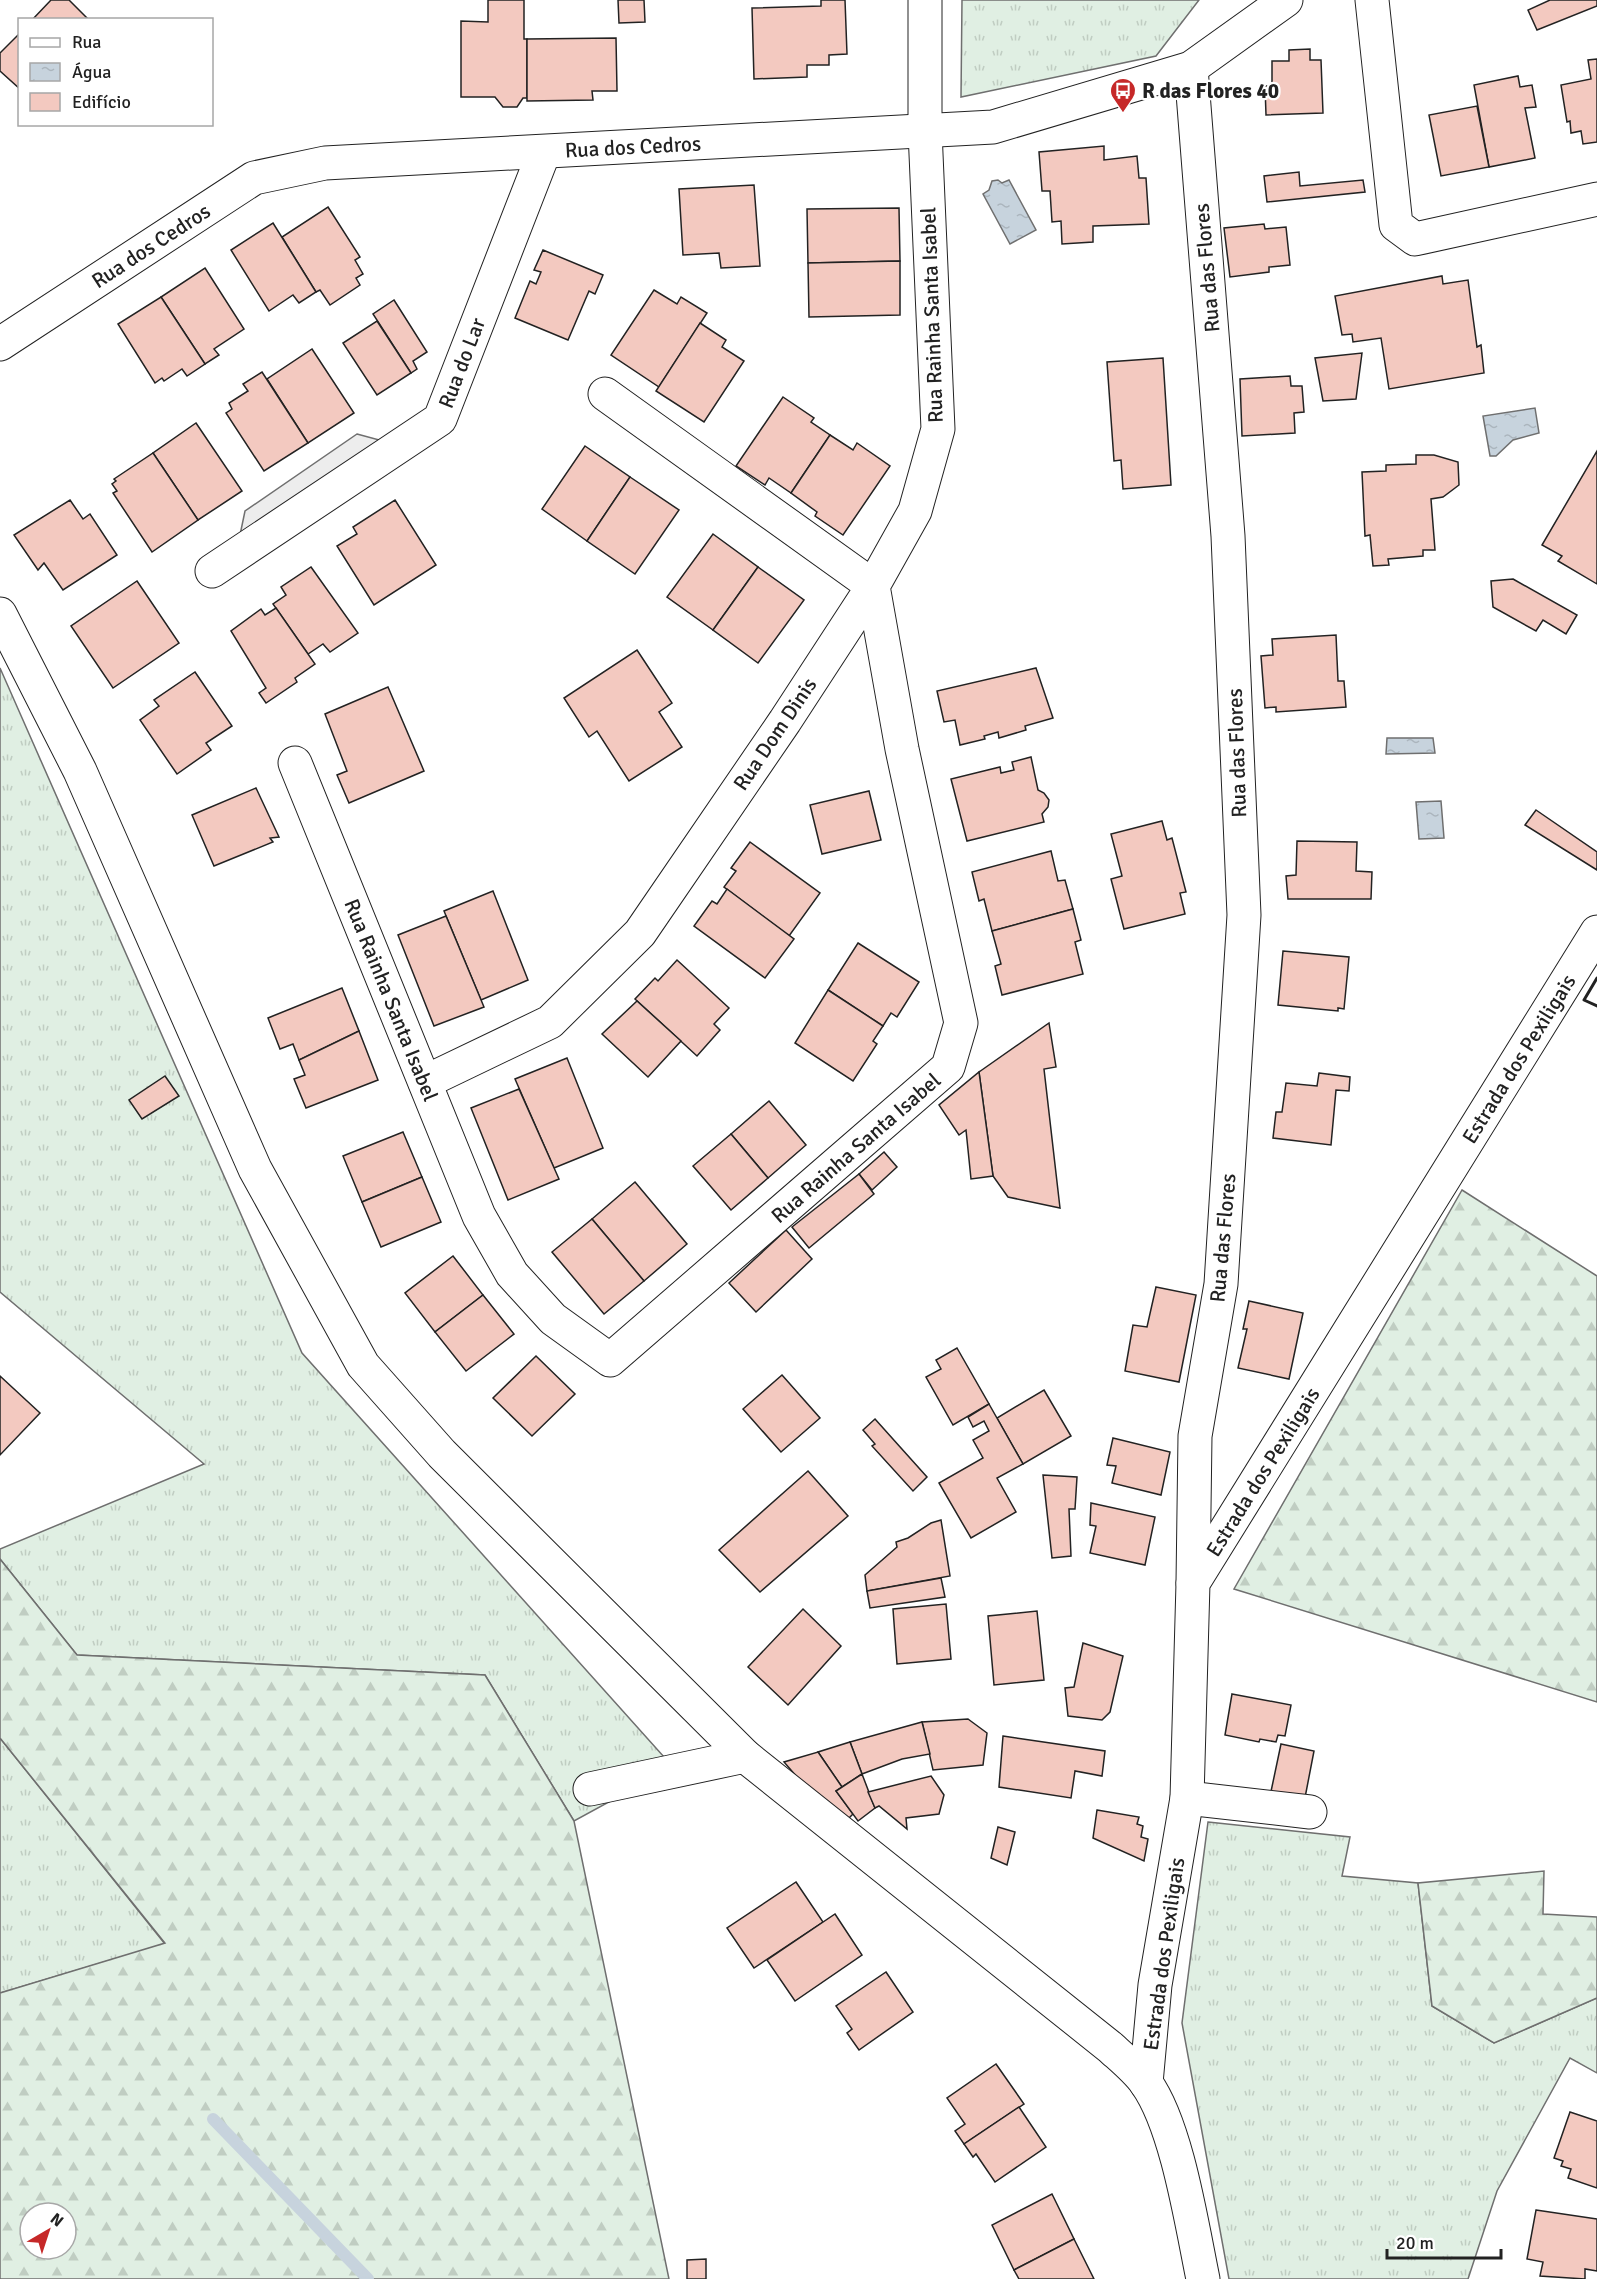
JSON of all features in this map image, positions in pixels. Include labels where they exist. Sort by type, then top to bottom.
[{"type":"street","name":"Rua Rainha Santa Isabel","points":[[295,763],[478,1216],[512,1274],[553,1319],[610,1360],[948,1067],[961,1023],[902,749],[873,586],[915,511],[938,429],[925,131],[925,0]]},
{"type":"street","name":"Rua dos Cedros","points":[[0,344],[254,178],[325,163],[993,127],[1191,68],[1286,0]]},
{"type":"street","points":[[1372,0],[1396,225],[1415,239],[1597,199]]},
{"type":"street","name":"Rua das Flores","points":[[1191,68],[1228,536],[1244,915],[1221,1284],[1195,1436],[1193,1583]]},
{"type":"street","name":"Rua do Lar","points":[[212,571],[440,419],[544,152]]},
{"type":"street","points":[[605,394],[873,586]]},
{"type":"street","name":"Rua Dom Dinis","points":[[425,1082],[550,1022],[640,933],[785,721],[873,586]]},
{"type":"street","points":[[0,614],[80,771],[255,1169],[363,1365],[442,1454],[745,1756],[1110,2047],[1146,2083],[1162,2113],[1185,2193],[1203,2279]]},
{"type":"street","name":"Estrada dos Pexiligais","points":[[1146,2083],[1155,1985],[1187,1798],[1193,1583],[1597,932]]},
{"type":"street","points":[[590,1789],[745,1756]]},
{"type":"street","points":[[1187,1798],[1310,1812]]},
{"type":"green space","points":[[962,0],[1199,0],[1156,56],[961,97]]},
{"type":"green space","points":[[0,668],[302,1353],[673,1767],[574,1821],[485,1675],[77,1655],[0,1559],[0,1549],[204,1464],[0,1292]]},
{"type":"green space","points":[[1462,1190],[1597,1276],[1597,1702],[1234,1589]]},
{"type":"green space","points":[[0,1559],[77,1655],[485,1675],[574,1821],[669,2279],[0,2279],[0,1993],[165,1943],[0,1738]]},
{"type":"green space","points":[[0,1738],[165,1944],[0,1993]]},
{"type":"green space","points":[[1208,1822],[1350,1837],[1342,1876],[1418,1883],[1432,2006],[1494,2043],[1597,1998],[1597,2073],[1570,2058],[1497,2191],[1468,2279],[1229,2279],[1182,2023]]},
{"type":"green space","points":[[1544,1871],[1543,1914],[1597,1917],[1597,1998],[1494,2043],[1432,2006],[1418,1883]]},
{"type":"shaded area","points":[[357,434],[383,441],[240,535],[245,511]]},
{"type":"water","points":[[998,180],[1002,183],[1009,180],[1036,230],[1010,244],[983,194],[989,190],[992,181]]},
{"type":"water","points":[[1535,408],[1539,433],[1513,440],[1496,456],[1490,456],[1483,416]]},
{"type":"water","points":[[1387,738],[1433,738],[1435,753],[1386,754]]},
{"type":"water","points":[[1441,801],[1444,838],[1419,839],[1416,802]]},
{"type":"building","points":[[51,0],[69,0],[87,18],[34,18]]},
{"type":"building","points":[[488,0],[524,0],[524,39],[527,39],[527,98],[523,98],[517,107],[503,107],[495,97],[461,97],[461,21],[488,22]]},
{"type":"building","points":[[618,0],[644,0],[645,22],[619,23]]},
{"type":"building","points":[[821,0],[845,0],[847,54],[829,55],[829,65],[807,65],[807,77],[754,79],[752,8],[821,6]]},
{"type":"building","points":[[1550,0],[1597,0],[1597,6],[1537,30],[1528,10]]},
{"type":"building","points":[[18,35],[18,87],[0,71],[0,53]]},
{"type":"building","points":[[616,38],[617,91],[592,91],[593,100],[527,101],[527,39]]},
{"type":"building","points":[[1310,49],[1310,60],[1321,60],[1323,113],[1266,115],[1265,86],[1272,86],[1272,61],[1289,61],[1289,50]]},
{"type":"building","points":[[1597,59],[1597,142],[1583,144],[1581,131],[1571,133],[1561,85],[1591,79],[1588,60]]},
{"type":"building","points":[[1518,76],[1520,87],[1532,85],[1536,107],[1525,108],[1535,158],[1489,167],[1474,85]]},
{"type":"building","points":[[1477,106],[1489,167],[1441,176],[1429,115]]},
{"type":"building","points":[[1104,146],[1104,160],[1137,156],[1139,178],[1146,178],[1149,224],[1093,226],[1093,242],[1062,244],[1061,221],[1052,222],[1050,191],[1042,191],[1039,152]]},
{"type":"building","points":[[1299,172],[1300,186],[1363,180],[1365,192],[1267,202],[1264,176]]},
{"type":"building","points":[[754,185],[760,266],[721,268],[719,253],[683,255],[679,189]]},
{"type":"building","points":[[328,207],[360,257],[355,260],[363,274],[356,278],[360,285],[330,305],[320,290],[316,292],[282,237]]},
{"type":"building","points":[[899,208],[900,261],[808,263],[807,209]]},
{"type":"building","points":[[273,223],[316,292],[299,303],[293,295],[269,311],[231,250]]},
{"type":"building","points":[[1264,224],[1265,229],[1286,227],[1290,265],[1269,267],[1269,272],[1230,277],[1224,228]]},
{"type":"building","points":[[543,250],[603,275],[595,294],[589,291],[568,340],[515,318],[530,281],[536,284],[541,272],[534,270]]},
{"type":"building","points":[[900,261],[900,315],[809,317],[808,263]]},
{"type":"building","points":[[205,268],[244,329],[214,349],[219,355],[205,364],[161,297]]},
{"type":"building","points":[[1442,276],[1443,284],[1468,280],[1477,347],[1481,345],[1484,373],[1389,389],[1381,338],[1353,342],[1352,334],[1342,335],[1335,296]]},
{"type":"building","points":[[654,290],[677,304],[681,297],[707,313],[659,387],[611,355]]},
{"type":"building","points":[[161,297],[205,364],[187,376],[182,369],[164,381],[162,378],[155,383],[118,324]]},
{"type":"building","points":[[394,300],[427,352],[413,361],[417,369],[411,373],[373,314]]},
{"type":"building","points":[[377,321],[411,373],[377,395],[343,343]]},
{"type":"building","points":[[700,323],[726,340],[722,347],[744,361],[704,422],[656,391]]},
{"type":"building","points":[[312,349],[354,413],[308,443],[267,379]]},
{"type":"building","points":[[1362,353],[1356,399],[1323,401],[1315,358]]},
{"type":"building","points":[[1163,358],[1171,485],[1123,489],[1121,460],[1114,461],[1107,362]]},
{"type":"building","points":[[262,372],[308,443],[264,471],[226,413],[232,409],[229,403],[248,391],[243,384]]},
{"type":"building","points":[[1290,376],[1291,386],[1302,386],[1304,412],[1294,413],[1295,433],[1242,436],[1240,379]]},
{"type":"building","points":[[783,397],[814,418],[811,422],[830,435],[791,493],[769,478],[765,485],[736,466]]},
{"type":"building","points":[[196,423],[242,491],[198,520],[153,453]]},
{"type":"building","points":[[830,435],[853,450],[857,443],[890,466],[843,535],[815,516],[817,512],[791,493]]},
{"type":"building","points":[[585,446],[630,477],[587,541],[542,509]]},
{"type":"building","points":[[1597,451],[1597,584],[1558,561],[1562,556],[1542,545]]},
{"type":"building","points":[[153,453],[198,520],[152,552],[113,493],[117,491],[112,484],[116,481],[114,479]]},
{"type":"building","points":[[1416,455],[1434,455],[1458,462],[1459,485],[1443,497],[1431,499],[1435,550],[1423,550],[1423,556],[1388,559],[1389,565],[1373,566],[1370,535],[1365,536],[1362,472],[1386,471],[1386,465],[1416,464]]},
{"type":"building","points":[[630,477],[679,510],[635,574],[587,541]]},
{"type":"building","points":[[70,500],[83,519],[90,514],[117,555],[63,590],[44,563],[38,570],[14,535]]},
{"type":"building","points":[[395,500],[436,565],[374,605],[337,546],[357,534],[353,527]]},
{"type":"building","points":[[713,534],[758,567],[713,630],[667,597]]},
{"type":"building","points":[[311,567],[358,633],[330,652],[323,644],[308,654],[273,604],[286,595],[281,587]]},
{"type":"building","points":[[758,567],[804,600],[758,663],[713,630]]},
{"type":"building","points":[[1513,579],[1577,615],[1566,634],[1543,620],[1536,631],[1493,607],[1491,581]]},
{"type":"building","points":[[137,581],[179,643],[113,688],[71,626]]},
{"type":"building","points":[[276,608],[315,664],[295,678],[297,682],[266,703],[259,693],[266,688],[231,631],[261,609],[265,615]]},
{"type":"building","points":[[1336,635],[1338,681],[1344,681],[1346,707],[1276,712],[1276,707],[1265,708],[1261,656],[1273,655],[1272,639]]},
{"type":"building","points":[[637,650],[672,703],[659,712],[682,747],[629,781],[597,731],[589,737],[564,698]]},
{"type":"building","points":[[1036,668],[1053,718],[1025,726],[1026,730],[999,738],[998,732],[984,736],[985,739],[960,745],[955,720],[944,722],[937,691]]},
{"type":"building","points":[[195,672],[232,726],[206,743],[211,750],[177,774],[140,720],[159,706],[154,700]]},
{"type":"building","points":[[388,687],[424,771],[349,803],[337,775],[347,771],[325,714]]},
{"type":"building","points":[[1031,757],[1038,790],[1044,793],[1049,800],[1048,807],[1042,814],[1044,822],[967,841],[951,779],[1000,767],[1001,773],[1014,770],[1012,762]]},
{"type":"building","points":[[256,788],[279,837],[270,838],[273,842],[214,866],[192,815]]},
{"type":"building","points":[[869,791],[881,840],[822,854],[810,805]]},
{"type":"building","points":[[1536,810],[1597,852],[1597,870],[1525,825]]},
{"type":"building","points":[[1162,821],[1167,840],[1172,838],[1186,892],[1180,893],[1185,914],[1124,929],[1111,879],[1122,876],[1111,834]]},
{"type":"building","points":[[1297,841],[1357,842],[1356,871],[1372,872],[1371,899],[1288,899],[1286,876],[1296,875]]},
{"type":"building","points":[[750,842],[820,893],[789,936],[724,887],[736,871],[731,868]]},
{"type":"building","points":[[1051,851],[1058,881],[1065,880],[1073,909],[992,931],[984,899],[979,901],[972,872]]},
{"type":"building","points":[[727,889],[794,939],[765,978],[694,926],[712,901],[717,904]]},
{"type":"building","points":[[493,891],[528,980],[481,1000],[444,911]]},
{"type":"building","points":[[1073,909],[1081,940],[1075,942],[1083,974],[1002,995],[995,966],[1001,964],[992,931]]},
{"type":"building","points":[[446,916],[484,1007],[434,1026],[398,935]]},
{"type":"building","points":[[858,943],[919,982],[897,1017],[891,1013],[883,1026],[828,990]]},
{"type":"building","points":[[1283,951],[1349,957],[1344,1009],[1338,1008],[1338,1011],[1278,1005]]},
{"type":"building","points":[[677,960],[729,1008],[714,1024],[720,1030],[697,1056],[635,999],[655,978],[658,981]]},
{"type":"building","points":[[342,988],[359,1031],[299,1060],[293,1044],[280,1049],[268,1018]]},
{"type":"building","points":[[828,990],[883,1026],[873,1041],[877,1044],[853,1081],[795,1043]]},
{"type":"building","points":[[637,1001],[681,1041],[648,1077],[602,1034]]},
{"type":"building","points":[[1049,1023],[1056,1067],[1044,1069],[1060,1208],[1008,1197],[993,1176],[979,1072]]},
{"type":"building","points":[[359,1031],[378,1080],[306,1108],[294,1079],[305,1075],[299,1060]]},
{"type":"building","points":[[567,1058],[603,1148],[554,1168],[515,1079]]},
{"type":"building","points":[[979,1072],[993,1176],[971,1179],[966,1130],[959,1135],[939,1105]]},
{"type":"building","points":[[1319,1073],[1350,1077],[1349,1091],[1336,1090],[1331,1145],[1273,1138],[1276,1112],[1282,1112],[1286,1083],[1317,1086]]},
{"type":"building","points":[[165,1076],[179,1096],[142,1119],[129,1100]]},
{"type":"building","points":[[519,1089],[559,1179],[508,1200],[471,1108]]},
{"type":"building","points":[[769,1101],[806,1145],[768,1178],[731,1134]]},
{"type":"building","points":[[403,1132],[422,1177],[362,1202],[343,1156]]},
{"type":"building","points":[[731,1134],[768,1178],[731,1210],[693,1166]]},
{"type":"building","points":[[884,1152],[897,1167],[872,1190],[859,1174]]},
{"type":"building","points":[[859,1174],[874,1194],[809,1248],[792,1227]]},
{"type":"building","points":[[422,1177],[441,1222],[381,1247],[362,1202]]},
{"type":"building","points":[[635,1182],[687,1244],[644,1281],[592,1219]]},
{"type":"building","points":[[592,1219],[644,1281],[604,1314],[552,1252]]},
{"type":"building","points":[[786,1230],[812,1259],[756,1312],[729,1283]]},
{"type":"building","points":[[453,1256],[483,1295],[435,1332],[405,1293]]},
{"type":"building","points":[[1156,1287],[1196,1295],[1179,1382],[1125,1371],[1133,1325],[1147,1327]]},
{"type":"building","points":[[483,1295],[514,1334],[466,1371],[435,1332]]},
{"type":"building","points":[[1249,1301],[1303,1313],[1289,1379],[1238,1368],[1247,1329],[1243,1329]]},
{"type":"building","points":[[957,1348],[989,1404],[953,1425],[926,1377],[941,1369],[936,1360]]},
{"type":"building","points":[[536,1356],[575,1394],[532,1436],[493,1398]]},
{"type":"building","points":[[782,1375],[820,1418],[781,1452],[743,1409]]},
{"type":"building","points":[[0,1376],[40,1413],[0,1455]]},
{"type":"building","points":[[1044,1390],[1071,1436],[1023,1464],[997,1418]]},
{"type":"building","points":[[989,1404],[1023,1464],[997,1478],[1016,1512],[971,1538],[939,1483],[983,1458],[973,1440],[989,1431],[984,1421],[973,1427],[968,1417]]},
{"type":"building","points":[[875,1419],[927,1477],[913,1491],[872,1446],[875,1444],[863,1430]]},
{"type":"building","points":[[1113,1438],[1170,1452],[1161,1495],[1112,1483],[1116,1466],[1107,1465]]},
{"type":"building","points":[[808,1471],[848,1516],[760,1592],[719,1550]]},
{"type":"building","points":[[1043,1475],[1077,1477],[1075,1509],[1069,1509],[1071,1556],[1052,1558]]},
{"type":"building","points":[[1091,1503],[1155,1517],[1145,1565],[1090,1553],[1096,1526],[1090,1525]]},
{"type":"building","points":[[941,1520],[950,1576],[867,1591],[865,1575],[897,1547],[896,1542]]},
{"type":"building","points":[[941,1578],[945,1597],[870,1608],[867,1591]]},
{"type":"building","points":[[946,1604],[951,1659],[897,1664],[893,1609]]},
{"type":"building","points":[[803,1609],[841,1646],[788,1705],[748,1667]]},
{"type":"building","points":[[1037,1611],[1044,1680],[994,1685],[988,1616]]},
{"type":"building","points":[[1083,1643],[1123,1656],[1110,1712],[1102,1720],[1068,1716],[1065,1688],[1074,1687]]},
{"type":"building","points":[[1232,1694],[1291,1705],[1285,1736],[1278,1735],[1276,1742],[1260,1739],[1259,1742],[1225,1735]]},
{"type":"building","points":[[968,1719],[987,1733],[983,1765],[933,1770],[922,1722]]},
{"type":"building","points":[[922,1722],[930,1754],[902,1759],[862,1774],[850,1742]]},
{"type":"building","points":[[1003,1736],[1105,1751],[1102,1776],[1075,1771],[1071,1798],[999,1787]]},
{"type":"building","points":[[850,1742],[862,1774],[842,1787],[818,1752]]},
{"type":"building","points":[[1281,1744],[1314,1751],[1303,1808],[1269,1801]]},
{"type":"building","points":[[818,1752],[842,1787],[836,1791],[853,1814],[844,1823],[823,1807],[784,1762]]},
{"type":"building","points":[[862,1774],[875,1808],[858,1821],[836,1791]]},
{"type":"building","points":[[931,1776],[944,1795],[939,1814],[906,1818],[907,1829],[879,1806],[875,1808],[868,1792]]},
{"type":"building","points":[[1097,1810],[1139,1817],[1137,1824],[1143,1826],[1141,1837],[1148,1839],[1144,1861],[1093,1838]]},
{"type":"building","points":[[998,1827],[1015,1832],[1007,1865],[991,1858]]},
{"type":"building","points":[[796,1882],[823,1922],[754,1968],[727,1928]]},
{"type":"building","points":[[835,1914],[862,1955],[795,2001],[767,1960]]},
{"type":"building","points":[[886,1972],[913,2012],[859,2050],[847,2033],[852,2029],[836,2006]]},
{"type":"building","points":[[996,2064],[1024,2104],[964,2144],[955,2131],[965,2124],[947,2098]]},
{"type":"building","points":[[1019,2107],[1046,2147],[995,2182],[976,2154],[973,2157],[964,2144]]},
{"type":"building","points":[[1570,2112],[1597,2121],[1597,2188],[1568,2178],[1571,2169],[1561,2166],[1563,2161],[1554,2158]]},
{"type":"building","points":[[1052,2194],[1074,2239],[1014,2270],[992,2225]]},
{"type":"building","points":[[1536,2210],[1597,2219],[1597,2271],[1585,2269],[1585,2279],[1540,2276],[1543,2262],[1527,2259]]},
{"type":"building","points":[[1074,2239],[1094,2279],[1019,2279],[1014,2270]]},
{"type":"building","points":[[706,2259],[706,2279],[687,2279],[687,2260]]},
{"type":"waterway","points":[[213,2119],[368,2279]]},
{"type":"wall","points":[[1597,978],[1584,1000],[1597,1006]]},
{"type":"place","name":"R das Flores 40","points":[[1123,114]]}]
